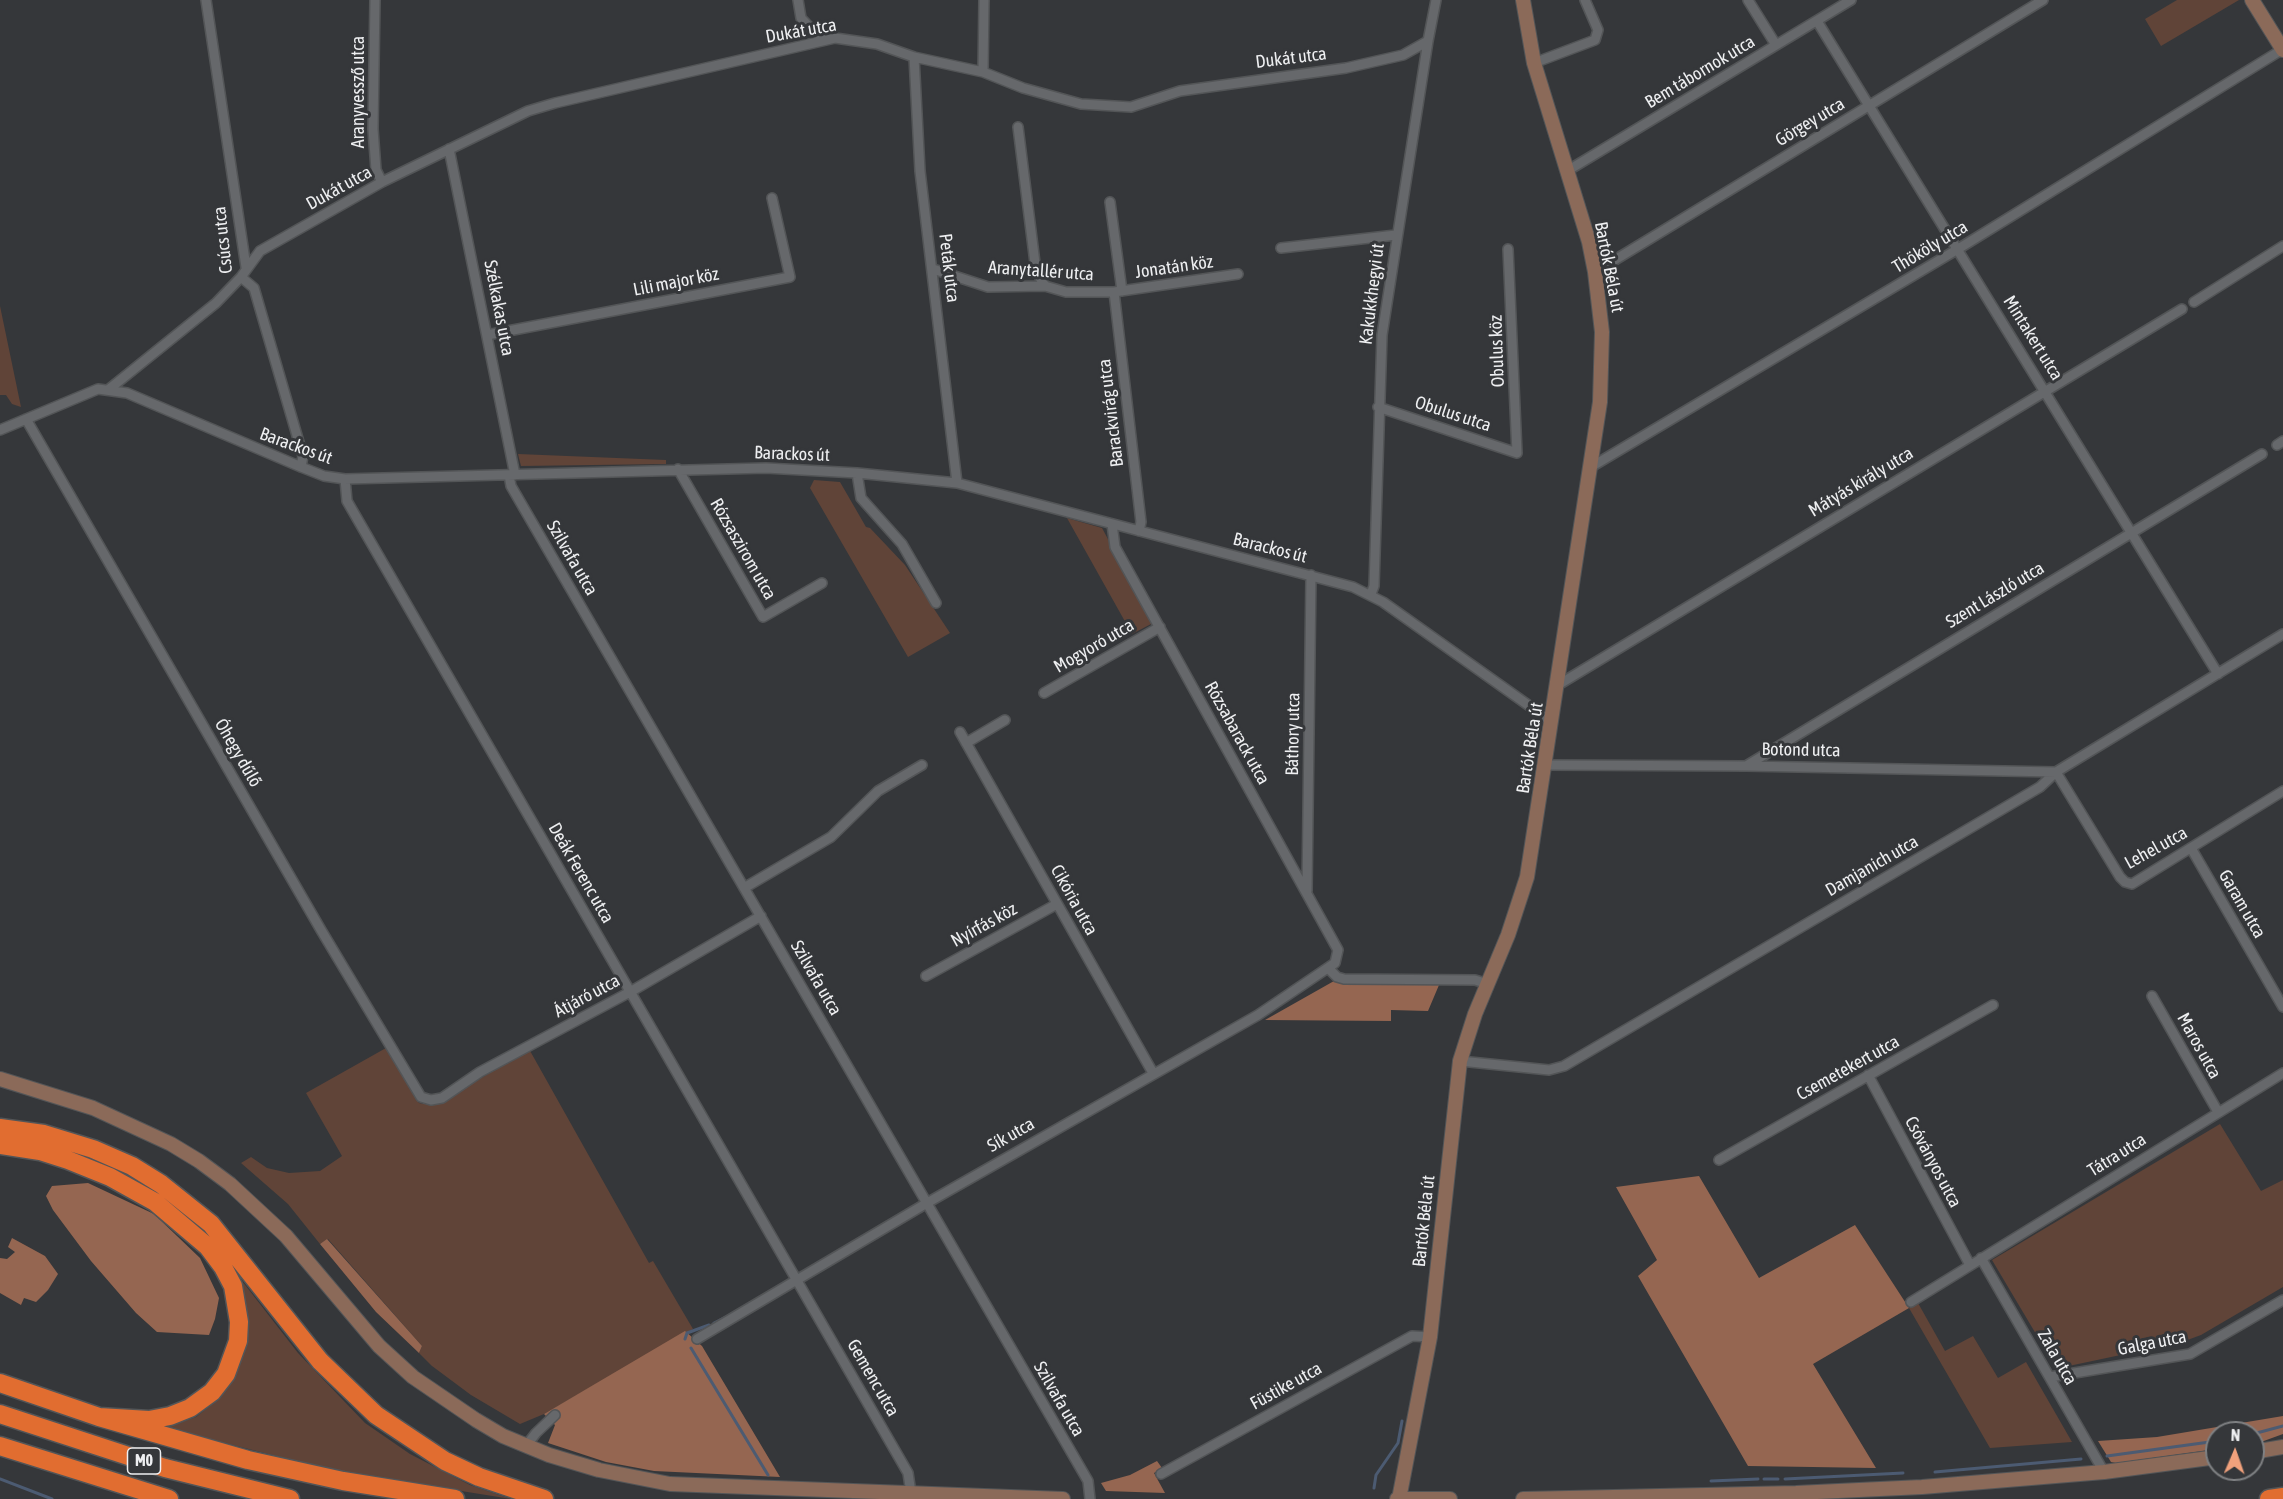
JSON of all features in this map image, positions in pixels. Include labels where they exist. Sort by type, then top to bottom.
[{"type":"highway","points":[[0,1128],[44,1134],[93,1149],[132,1166],[178,1196],[210,1224],[320,1360],[356,1397],[423,1447],[479,1477],[544,1499]]},
{"type":"highway","points":[[0,1145],[40,1151],[68,1160],[110,1177],[155,1202],[208,1246],[224,1267],[233,1286],[239,1322],[238,1341],[226,1374],[212,1392],[190,1408],[170,1416],[149,1420],[99,1417]]},
{"type":"highway","points":[[0,1383],[99,1417],[248,1460],[344,1481],[455,1499]]},
{"type":"highway","name":"M0","points":[[0,1414],[165,1468],[290,1499]]},
{"type":"highway","name":"M0","points":[[0,1446],[169,1499]]},
{"type":"highway","points":[[2269,1499],[2283,1497]]},
{"type":"street","name":"Csúcs utca","points":[[206,0],[246,267],[241,277],[254,288],[303,456],[301,467]]},
{"type":"street","name":"Aranyvessző utca","points":[[375,0],[373,129],[376,170],[382,182]]},
{"type":"street","points":[[798,0],[801,18],[814,33],[835,38]]},
{"type":"street","points":[[983,72],[984,0]]},
{"type":"street","name":"Kakukkhegyi út","points":[[1371,594],[1374,586],[1382,335],[1428,41],[1437,0]]},
{"type":"street","name":"Bartók Béla út","points":[[1398,1499],[1430,1337],[1460,1061],[1508,935],[1527,877],[1600,402],[1602,356],[1595,272],[1534,63],[1523,0]]},
{"type":"street","points":[[1534,63],[1596,40],[1599,30],[1585,0]]},
{"type":"street","points":[[1748,0],[1776,45]]},
{"type":"street","name":"Bem tábornok utca","points":[[1566,171],[1851,0]]},
{"type":"street","name":"Görgey utca","points":[[1595,272],[2043,0]]},
{"type":"street","points":[[2252,0],[2283,49]]},
{"type":"street","name":"Mintakert utca","points":[[1817,21],[2218,674]]},
{"type":"street","name":"Dukát utca","points":[[246,267],[260,251],[382,182],[528,111],[835,38],[877,44],[914,57],[983,72],[1023,88],[1081,104],[1131,107],[1180,91],[1346,68],[1403,55],[1428,41]]},
{"type":"street","name":"Thököly utca","points":[[1591,467],[1958,249],[2283,49]]},
{"type":"street","name":"Peták utca","points":[[914,57],[920,171],[957,483]]},
{"type":"street","points":[[1018,127],[1036,271],[1045,286]]},
{"type":"street","name":"Szélkakas utca","points":[[449,149],[488,335],[512,475]]},
{"type":"street","name":"Lili major köz","points":[[488,335],[790,277],[772,198]]},
{"type":"street","name":"Barackvirág utca","points":[[1110,202],[1141,522],[1139,531]]},
{"type":"street","points":[[1281,248],[1396,236]]},
{"type":"street","points":[[2194,302],[2283,246]]},
{"type":"street","name":"Obulus köz","points":[[1508,249],[1517,453]]},
{"type":"street","name":"Aranytallér utca","points":[[933,269],[988,287],[1045,286],[1066,292],[1118,291]]},
{"type":"street","name":"Jonatán köz","points":[[1118,291],[1238,274]]},
{"type":"street","points":[[108,390],[168,343],[241,277]]},
{"type":"street","name":"Mátyás király utca","points":[[1558,685],[2182,309]]},
{"type":"street","name":"Barackos út","points":[[0,430],[89,391],[108,390],[127,393],[324,476],[345,479],[766,468],[857,473],[957,483],[1311,575],[1371,594],[1552,722]]},
{"type":"street","name":"Obulus utca","points":[[1378,407],[1517,453]]},
{"type":"street","name":"Óhegy dűlő","points":[[26,419],[416,1092],[427,1100]]},
{"type":"street","name":"Szent László utca","points":[[1746,766],[2262,454]]},
{"type":"street","name":"Rózsaszirom utca","points":[[678,469],[763,617],[822,583]]},
{"type":"street","points":[[857,473],[861,498],[902,544],[936,603]]},
{"type":"street","name":"Szilvafa utca","points":[[512,475],[512,486],[1088,1481],[1090,1499]]},
{"type":"street","name":"Deák Ferenc utca","points":[[345,479],[347,501],[799,1282]]},
{"type":"street","name":"Rózsabarack utca","points":[[1112,524],[1115,547],[1307,893],[1338,950],[1338,957]]},
{"type":"street","name":"Báthory utca","points":[[1307,893],[1311,575]]},
{"type":"street","name":"Mogyoró utca","points":[[1044,693],[1160,627]]},
{"type":"street","name":"Damjanich utca","points":[[1460,1061],[1557,1069],[2040,787],[2056,772],[2283,634]]},
{"type":"street","points":[[966,743],[1005,720]]},
{"type":"street","name":"Cikória utca","points":[[960,732],[1153,1073]]},
{"type":"street","points":[[744,888],[831,837],[878,791],[922,765]]},
{"type":"street","name":"Botond utca","points":[[1545,765],[2056,772]]},
{"type":"street","name":"Lehel utca","points":[[2056,772],[2125,882],[2132,884],[2283,791]]},
{"type":"street","name":"Garam utca","points":[[2190,849],[2283,1007]]},
{"type":"street","name":"Nyírfás köz","points":[[926,976],[1057,904]]},
{"type":"street","name":"Átjáró utca","points":[[427,1100],[442,1098],[480,1072],[630,992],[761,916]]},
{"type":"street","name":"Sík utca","points":[[697,1340],[799,1282],[927,1203],[1258,1015],[1328,968],[1338,957]]},
{"type":"street","points":[[1328,968],[1336,977],[1344,979],[1475,980],[1488,984]]},
{"type":"street","name":"Maros utca","points":[[2152,996],[2218,1112]]},
{"type":"street","name":"Csemetekert utca","points":[[1719,1160],[1993,1005]]},
{"type":"street","name":"Tátra utca","points":[[1970,1265],[2283,1073]]},
{"type":"street","name":"Csóványos utca","points":[[1868,1075],[1970,1265]]},
{"type":"street","points":[[0,1079],[93,1108],[171,1144],[199,1161],[230,1184],[286,1236],[359,1324],[396,1362],[456,1408],[503,1436],[526,1446],[599,1470],[670,1484],[1063,1499]]},
{"type":"street","name":"Zala utca","points":[[1981,1258],[2104,1472]]},
{"type":"street","points":[[1911,1302],[1970,1265]]},
{"type":"street","name":"Gemenc utca","points":[[799,1282],[908,1473],[911,1493]]},
{"type":"street","name":"Galga utca","points":[[2050,1377],[2190,1354],[2283,1300]]},
{"type":"street","name":"Füstike utca","points":[[1161,1474],[1412,1336],[1430,1337]]},
{"type":"street","points":[[526,1446],[555,1415]]},
{"type":"street","points":[[2265,1450],[2283,1447]]},
{"type":"street","points":[[1523,1499],[1808,1493],[1972,1484],[2104,1472],[2205,1459]]},
{"type":"street","points":[[1398,1499],[1450,1499]]},
{"type":"shaded area","points":[[2177,0],[2239,0],[2161,46],[2145,19]]},
{"type":"shaded area","points":[[0,306],[21,407],[12,404],[6,395],[0,395]]},
{"type":"shaded area","points":[[518,454],[666,460],[666,464],[521,466]]},
{"type":"shaded area","points":[[814,480],[840,482],[866,527],[870,528],[905,565],[950,633],[908,657],[810,488]]},
{"type":"shaded area","points":[[1067,518],[1102,528],[1153,623],[1132,634]]},
{"type":"shaded area","points":[[1334,981],[1342,984],[1439,985],[1428,1011],[1391,1010],[1391,1021],[1265,1020]]},
{"type":"shaded area","points":[[386,1048],[419,1103],[424,1104],[440,1103],[529,1049],[649,1263],[653,1261],[693,1329],[544,1414],[520,1424],[471,1395],[432,1366],[419,1353],[422,1346],[328,1239],[320,1244],[288,1204],[241,1163],[251,1157],[267,1168],[289,1173],[320,1171],[342,1156],[306,1093]]},
{"type":"shaded area","points":[[2220,1124],[2261,1191],[2283,1180],[2283,1287],[2201,1335],[2182,1342],[2064,1367],[2055,1366],[1992,1260]]},
{"type":"shaded area","points":[[1699,1176],[1759,1278],[1855,1225],[1909,1308],[1813,1364],[1876,1468],[1748,1466],[1638,1276],[1657,1260],[1616,1187]]},
{"type":"shaded area","points":[[88,1183],[154,1214],[200,1258],[219,1298],[209,1335],[157,1332],[136,1313],[91,1261],[53,1210],[46,1196],[52,1186]]},
{"type":"shaded area","points":[[12,1238],[45,1256],[58,1274],[48,1290],[36,1302],[24,1298],[21,1305],[0,1293],[0,1258],[7,1259],[15,1252],[8,1247]]},
{"type":"shaded area","points":[[327,1239],[422,1346],[419,1353],[376,1312],[320,1244]]},
{"type":"shaded area","points":[[232,1268],[298,1353],[365,1423],[410,1454],[470,1485],[511,1499],[337,1471],[164,1428],[196,1417],[221,1397],[235,1373]]},
{"type":"shaded area","points":[[1918,1303],[1945,1351],[1973,1336],[1998,1378],[2026,1362],[2072,1442],[1990,1448],[1909,1308]]},
{"type":"shaded area","points":[[685,1331],[702,1346],[780,1477],[654,1471],[606,1462],[548,1443],[555,1425],[544,1414]]},
{"type":"shaded area","points":[[2283,1416],[2283,1434],[2265,1441],[2265,1421],[2253,1421]]},
{"type":"shaded area","points":[[2205,1429],[2205,1451],[2116,1463],[2111,1462],[2098,1441],[2157,1437]]},
{"type":"shaded area","points":[[1157,1461],[1162,1468],[1154,1473],[1165,1493],[1106,1491],[1101,1483],[1130,1475]]},
{"type":"waterway","points":[[714,1323],[726,1317]]},
{"type":"waterway","points":[[685,1339],[687,1333],[709,1325]]},
{"type":"waterway","points":[[691,1348],[768,1475]]},
{"type":"waterway","points":[[1374,1488],[1376,1475],[1398,1443],[1402,1421]]},
{"type":"waterway","points":[[2265,1431],[2283,1426]]},
{"type":"waterway","points":[[2107,1456],[2205,1443]]},
{"type":"waterway","points":[[1935,1472],[2081,1459]]},
{"type":"waterway","points":[[1785,1479],[1903,1473]]},
{"type":"waterway","points":[[0,1479],[52,1499]]},
{"type":"waterway","points":[[1711,1481],[1758,1479]]},
{"type":"waterway","points":[[1764,1479],[1778,1479]]}]
